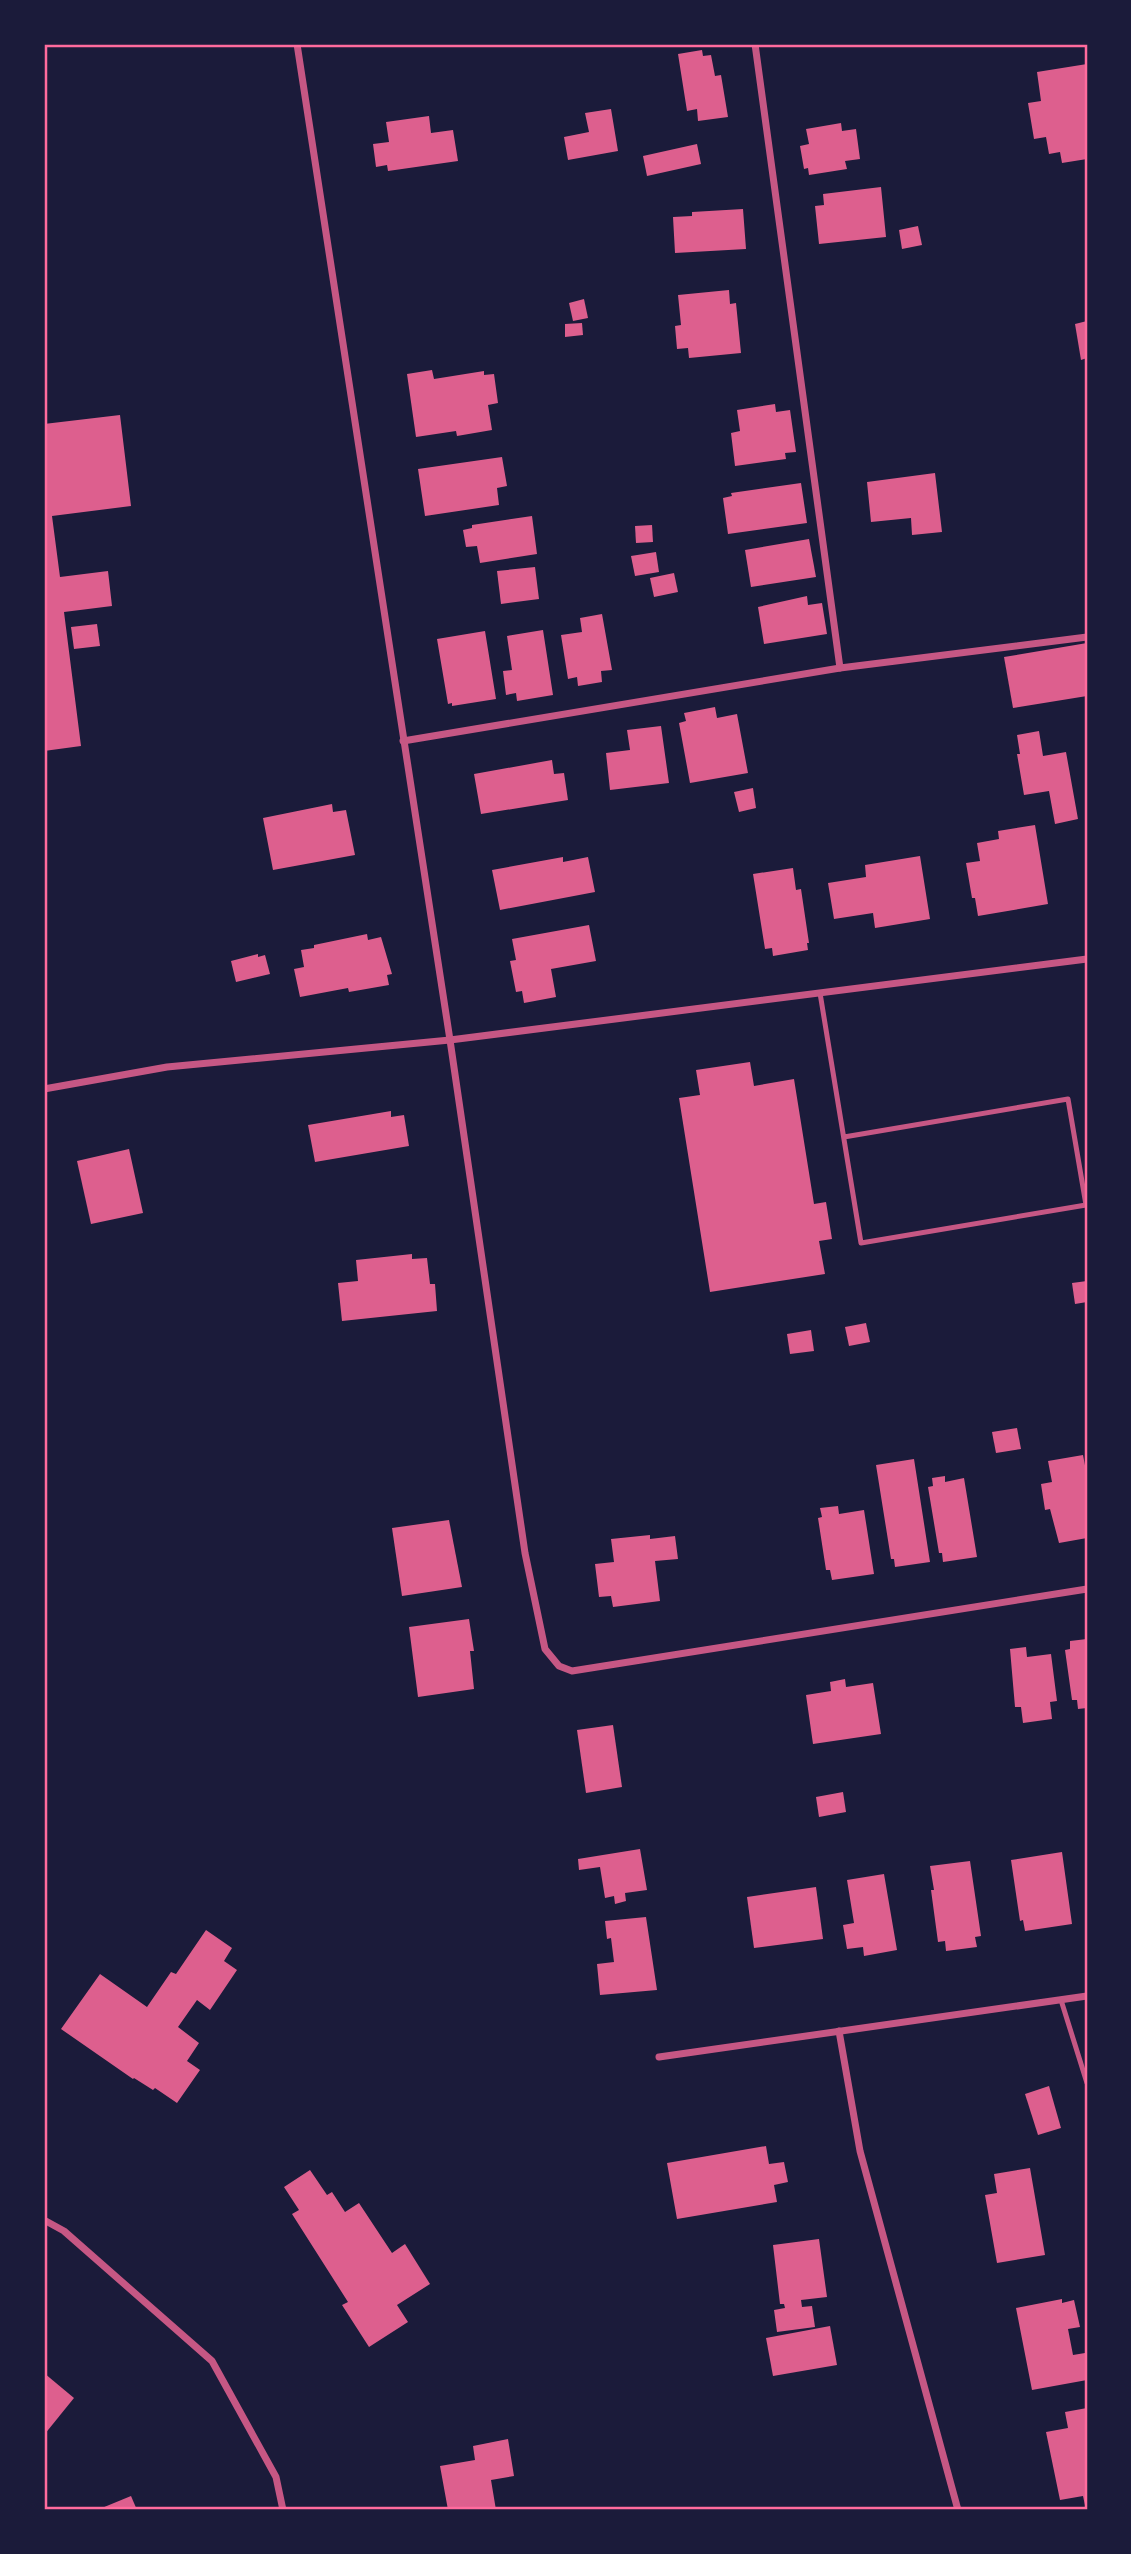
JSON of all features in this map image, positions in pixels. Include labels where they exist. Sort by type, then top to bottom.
[{"type":"street","points":[[298,44],[531,1580],[545,1649],[559,1666],[572,1671],[1087,1588]]},
{"type":"street","points":[[755,44],[840,668]]},
{"type":"street","points":[[403,741],[840,668],[1087,637]]},
{"type":"street","points":[[44,1089],[167,1067],[450,1040],[1087,959]]},
{"type":"street","points":[[659,2057],[1087,1996]]},
{"type":"street","points":[[839,2031],[860,2151],[958,2510]]},
{"type":"street","points":[[44,2220],[64,2231],[212,2361],[276,2477],[283,2510]]},
{"type":"lane","points":[[820,993],[861,1243],[1086,1205],[1068,1099],[844,1137]]},
{"type":"lane","points":[[1061,2000],[1087,2083]]},
{"type":"building","points":[[702,50],[703,56],[711,55],[715,76],[721,75],[728,117],[698,121],[697,109],[687,111],[678,54]]},
{"type":"building","points":[[1087,64],[1087,159],[1062,163],[1060,152],[1049,154],[1046,137],[1034,139],[1028,103],[1041,101],[1037,72]]},
{"type":"building","points":[[611,109],[618,151],[568,160],[564,137],[589,132],[585,113]]},
{"type":"building","points":[[429,116],[431,133],[453,130],[458,161],[388,171],[387,165],[376,167],[373,144],[389,142],[386,122]]},
{"type":"building","points":[[841,123],[842,131],[856,129],[860,159],[845,161],[847,169],[809,175],[808,168],[804,169],[800,146],[809,144],[806,129]]},
{"type":"building","points":[[697,144],[701,164],[647,176],[643,156]]},
{"type":"building","points":[[881,187],[886,237],[819,244],[815,206],[824,205],[823,194]]},
{"type":"building","points":[[743,209],[746,249],[675,253],[673,217],[692,216],[692,212]]},
{"type":"building","points":[[918,226],[922,245],[902,249],[899,230]]},
{"type":"building","points":[[729,290],[730,304],[736,303],[741,353],[689,358],[688,348],[677,349],[675,326],[681,325],[678,295]]},
{"type":"building","points":[[584,299],[588,318],[573,321],[569,303]]},
{"type":"building","points":[[1087,321],[1087,358],[1081,360],[1075,324]]},
{"type":"building","points":[[582,323],[583,335],[565,337],[565,324]]},
{"type":"building","points":[[432,370],[434,379],[484,371],[484,375],[494,374],[498,403],[488,405],[492,430],[457,436],[456,431],[416,437],[407,374]]},
{"type":"building","points":[[775,404],[776,412],[790,410],[796,452],[785,453],[786,459],[735,466],[731,433],[740,431],[737,410]]},
{"type":"building","points":[[120,415],[131,506],[52,516],[60,577],[108,571],[112,606],[64,612],[81,746],[44,751],[44,424]]},
{"type":"building","points":[[502,457],[507,486],[497,488],[499,505],[425,516],[418,469]]},
{"type":"building","points":[[935,473],[942,532],[912,535],[911,518],[871,522],[867,482]]},
{"type":"building","points":[[801,483],[807,523],[728,534],[723,498],[732,496],[731,493]]},
{"type":"building","points":[[532,516],[537,554],[480,563],[477,546],[466,547],[463,530],[472,528],[472,525]]},
{"type":"building","points":[[652,525],[653,542],[636,543],[635,526]]},
{"type":"building","points":[[809,539],[816,577],[751,587],[745,550]]},
{"type":"building","points":[[656,552],[659,572],[635,576],[631,556]]},
{"type":"building","points":[[535,567],[539,599],[501,604],[497,571]]},
{"type":"building","points":[[674,573],[678,592],[654,597],[650,578]]},
{"type":"building","points":[[807,596],[808,605],[822,603],[827,634],[764,644],[758,607]]},
{"type":"building","points":[[602,614],[612,670],[601,671],[602,682],[578,686],[577,677],[568,679],[561,635],[582,632],[580,618]]},
{"type":"building","points":[[97,624],[100,646],[74,649],[71,627]]},
{"type":"building","points":[[543,630],[553,695],[517,701],[516,693],[506,695],[503,671],[512,670],[507,636]]},
{"type":"building","points":[[485,631],[496,699],[452,706],[452,703],[448,704],[437,639]]},
{"type":"building","points":[[1087,643],[1087,696],[1013,708],[1004,657]]},
{"type":"building","points":[[715,707],[717,718],[737,714],[748,773],[690,783],[679,723],[686,721],[684,713]]},
{"type":"building","points":[[661,726],[669,783],[610,790],[606,753],[630,750],[627,730]]},
{"type":"building","points":[[1039,731],[1043,756],[1066,752],[1078,819],[1055,824],[1049,791],[1024,795],[1017,754],[1020,754],[1017,735]]},
{"type":"building","points":[[552,760],[554,774],[564,773],[568,800],[481,814],[474,774]]},
{"type":"building","points":[[753,788],[756,808],[739,812],[734,792]]},
{"type":"building","points":[[332,804],[333,812],[346,810],[355,855],[273,870],[263,818]]},
{"type":"building","points":[[1035,825],[1048,904],[978,916],[966,863],[980,861],[977,843],[999,839],[998,831]]},
{"type":"building","points":[[920,856],[930,919],[875,928],[873,913],[834,919],[828,883],[866,877],[865,865]]},
{"type":"building","points":[[563,857],[563,862],[588,857],[595,892],[500,910],[492,870]]},
{"type":"building","points":[[793,868],[796,890],[801,889],[808,950],[773,956],[772,948],[765,949],[753,874]]},
{"type":"building","points":[[589,925],[596,961],[551,969],[556,997],[524,1003],[522,991],[516,992],[510,961],[516,960],[512,939]]},
{"type":"building","points":[[367,934],[368,940],[381,937],[392,974],[387,975],[389,985],[349,992],[348,988],[300,997],[294,969],[304,967],[301,950]]},
{"type":"building","points":[[258,954],[258,957],[265,955],[270,974],[236,982],[231,961]]},
{"type":"building","points":[[750,1062],[754,1086],[794,1079],[814,1204],[826,1202],[832,1239],[819,1241],[825,1274],[710,1292],[679,1098],[700,1095],[696,1070]]},
{"type":"building","points":[[391,1111],[391,1117],[404,1115],[409,1146],[315,1162],[308,1125]]},
{"type":"building","points":[[129,1149],[143,1213],[91,1224],[77,1161]]},
{"type":"building","points":[[412,1254],[412,1259],[427,1258],[430,1284],[435,1284],[437,1311],[342,1321],[338,1283],[358,1281],[356,1260]]},
{"type":"building","points":[[1087,1281],[1087,1302],[1075,1304],[1072,1283]]},
{"type":"building","points":[[866,1323],[870,1342],[849,1346],[845,1327]]},
{"type":"building","points":[[811,1330],[814,1351],[790,1354],[787,1334]]},
{"type":"building","points":[[1017,1428],[1021,1449],[996,1453],[992,1432]]},
{"type":"building","points":[[1083,1455],[1087,1476],[1087,1538],[1059,1543],[1050,1509],[1045,1510],[1041,1484],[1052,1482],[1048,1461]]},
{"type":"building","points":[[914,1459],[930,1562],[895,1567],[894,1559],[891,1559],[876,1465]]},
{"type":"building","points":[[945,1476],[945,1482],[964,1478],[977,1557],[943,1562],[942,1553],[939,1553],[928,1487],[933,1486],[932,1478]]},
{"type":"building","points":[[838,1506],[839,1514],[864,1510],[874,1574],[832,1580],[830,1570],[826,1570],[818,1518],[822,1517],[820,1508]]},
{"type":"building","points":[[449,1520],[462,1587],[402,1596],[392,1528]]},
{"type":"building","points":[[650,1535],[650,1539],[675,1536],[678,1559],[655,1561],[660,1601],[613,1607],[611,1596],[599,1597],[595,1564],[614,1562],[611,1539]]},
{"type":"building","points":[[469,1619],[474,1651],[470,1651],[474,1689],[418,1697],[409,1627]]},
{"type":"building","points":[[1087,1639],[1087,1708],[1078,1709],[1077,1700],[1072,1700],[1065,1650],[1070,1649],[1070,1641]]},
{"type":"building","points":[[1026,1647],[1027,1657],[1051,1654],[1057,1701],[1050,1702],[1052,1719],[1023,1723],[1021,1707],[1015,1707],[1010,1649]]},
{"type":"building","points":[[845,1679],[846,1687],[873,1683],[881,1734],[813,1744],[806,1695],[831,1691],[830,1682]]},
{"type":"building","points":[[613,1725],[622,1787],[586,1793],[577,1730]]},
{"type":"building","points":[[843,1792],[846,1812],[819,1817],[816,1797]]},
{"type":"building","points":[[640,1849],[647,1890],[625,1893],[626,1901],[615,1904],[614,1896],[605,1898],[600,1867],[579,1870],[578,1859]]},
{"type":"building","points":[[1062,1852],[1072,1924],[1025,1931],[1023,1920],[1020,1921],[1011,1860]]},
{"type":"building","points":[[970,1861],[981,1936],[975,1937],[977,1947],[946,1951],[945,1941],[938,1942],[930,1866]]},
{"type":"building","points":[[884,1874],[897,1950],[864,1956],[863,1947],[847,1949],[843,1925],[854,1923],[847,1880]]},
{"type":"building","points":[[816,1887],[823,1939],[754,1948],[747,1897]]},
{"type":"building","points":[[646,1917],[657,1990],[600,1995],[597,1964],[614,1962],[611,1938],[607,1939],[605,1921]]},
{"type":"building","points":[[206,1930],[232,1948],[224,1961],[237,1970],[210,2010],[197,2000],[178,2027],[199,2043],[187,2061],[200,2070],[177,2103],[155,2088],[153,2090],[133,2079],[61,2029],[100,1974],[147,2007],[171,1972],[176,1974]]},
{"type":"building","points":[[1049,2086],[1061,2128],[1038,2135],[1025,2094]]},
{"type":"building","points":[[766,2146],[769,2164],[784,2162],[788,2182],[774,2185],[777,2202],[677,2219],[667,2163]]},
{"type":"building","points":[[1030,2168],[1045,2255],[997,2263],[985,2195],[997,2193],[994,2174]]},
{"type":"building","points":[[310,2170],[327,2195],[332,2192],[345,2212],[359,2203],[392,2253],[405,2244],[430,2284],[397,2305],[408,2322],[369,2347],[342,2305],[348,2302],[292,2214],[299,2210],[284,2187]]},
{"type":"building","points":[[819,2239],[827,2297],[801,2300],[802,2307],[812,2306],[815,2327],[777,2332],[774,2310],[785,2308],[784,2304],[780,2304],[773,2245]]},
{"type":"building","points":[[1062,2299],[1062,2303],[1074,2300],[1080,2327],[1068,2329],[1073,2355],[1085,2353],[1087,2380],[1032,2390],[1016,2308]]},
{"type":"building","points":[[830,2326],[837,2365],[773,2376],[766,2338]]},
{"type":"building","points":[[44,2373],[74,2398],[44,2435]]},
{"type":"building","points":[[1087,2408],[1086,2510],[1083,2496],[1060,2500],[1046,2432],[1068,2428],[1065,2412]]},
{"type":"building","points":[[508,2439],[514,2476],[491,2480],[496,2510],[448,2510],[440,2466],[475,2460],[473,2446]]},
{"type":"building","points":[[131,2496],[137,2510],[97,2510]]}]
